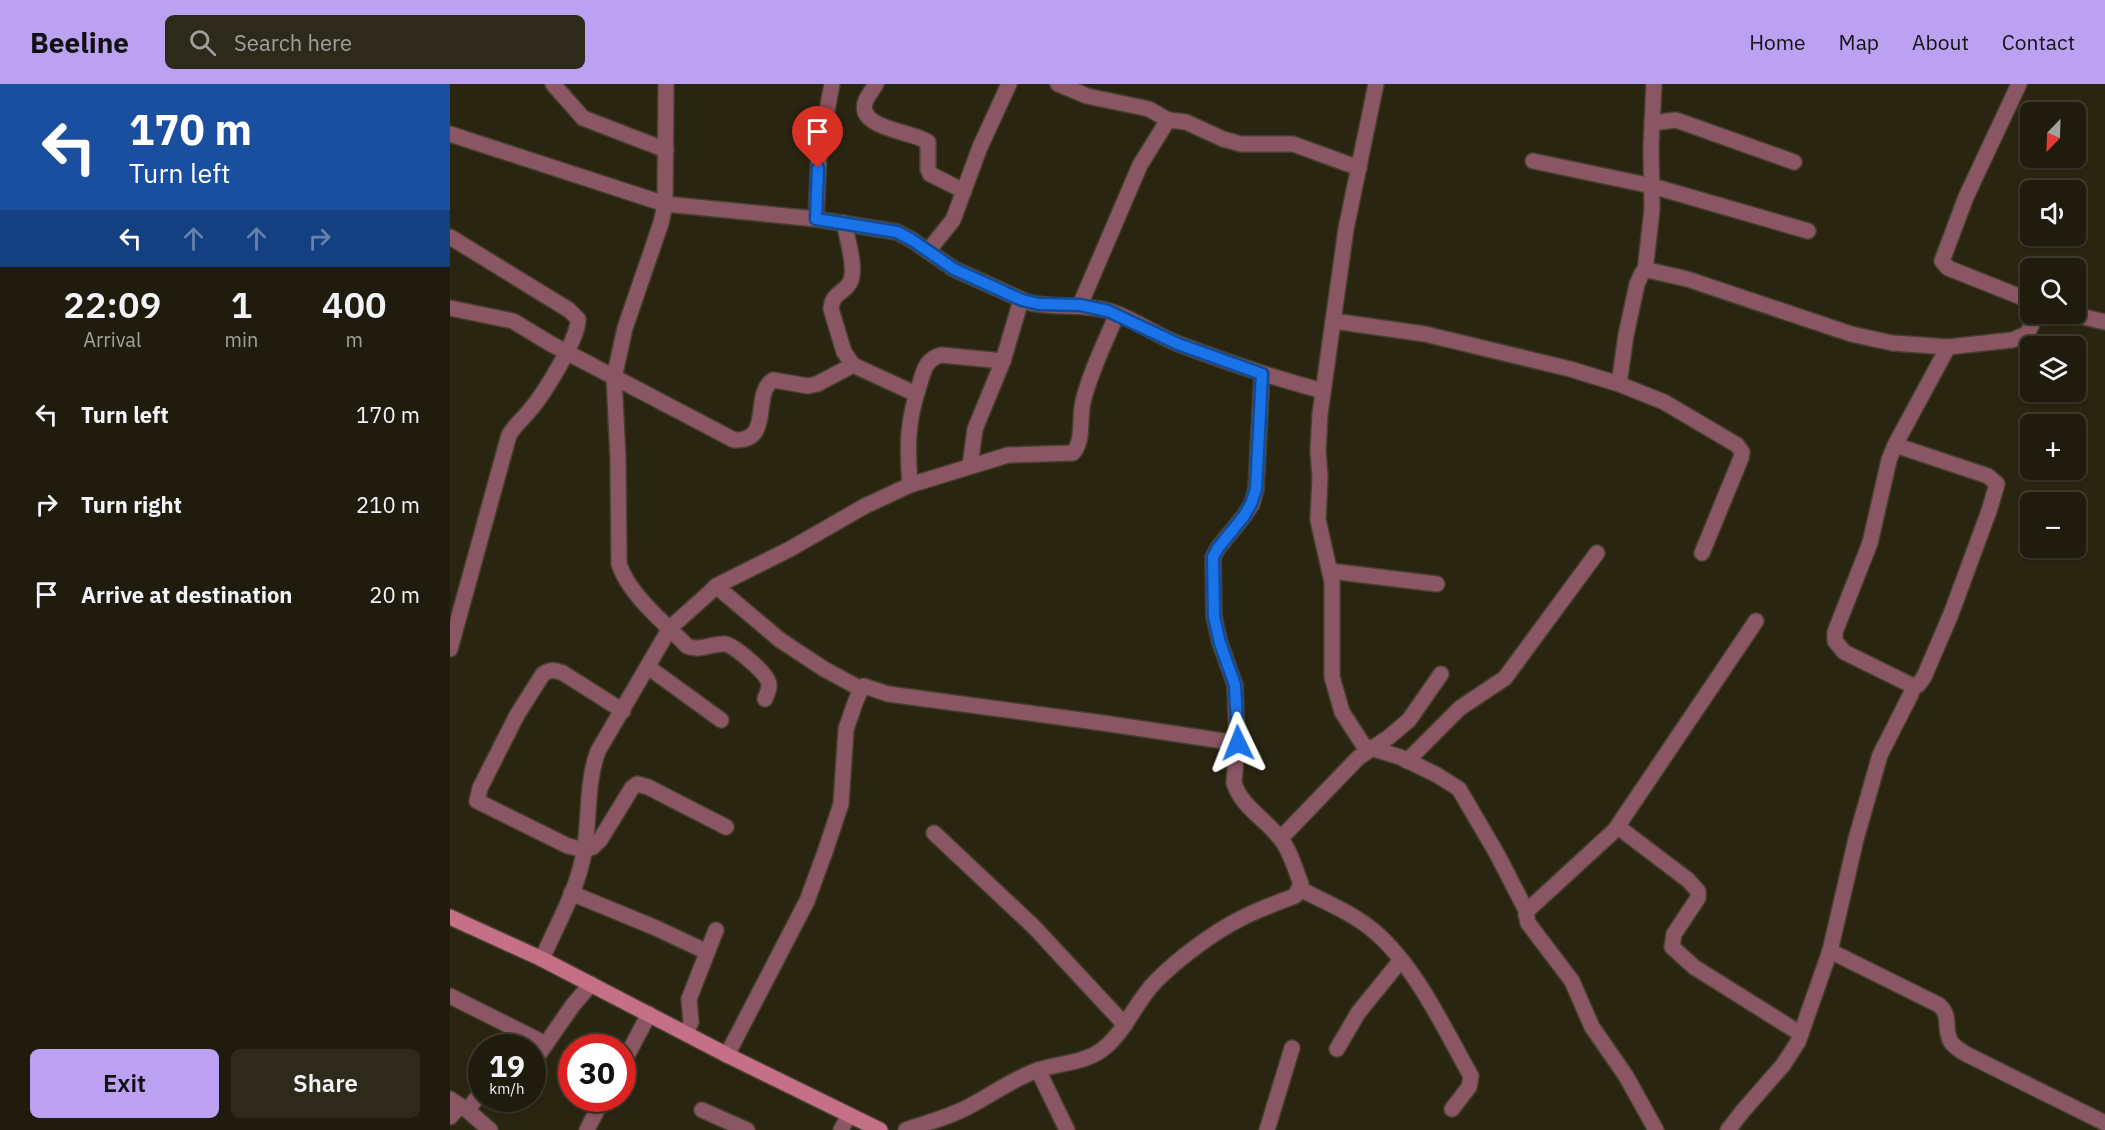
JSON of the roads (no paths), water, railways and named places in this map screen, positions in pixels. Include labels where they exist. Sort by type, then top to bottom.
[{"type":"street","points":[[553,84],[583,118],[666,150]]},
{"type":"street","points":[[666,84],[665,204],[661,223],[625,328],[614,378],[618,458],[619,564],[622,573],[638,595],[691,648],[723,644],[735,648],[766,676],[769,688],[765,699]]},
{"type":"street","points":[[816,219],[819,153],[832,84]]},
{"type":"street","points":[[876,84],[866,100],[865,114],[868,118],[879,125],[928,142],[930,174],[964,191]]},
{"type":"street","points":[[928,251],[953,220],[980,147],[1009,84]]},
{"type":"street","points":[[1058,84],[1088,96],[1149,109],[1168,120],[1186,122],[1223,139],[1241,144],[1293,144],[1359,168]]},
{"type":"street","points":[[1376,84],[1346,229],[1323,391],[1318,451],[1320,477],[1318,519],[1332,582],[1331,663],[1334,692],[1342,712],[1360,741],[1371,749],[1392,754],[1437,775],[1460,789],[1527,912],[1528,922],[1572,981],[1592,1027],[1626,1076],[1656,1130]]},
{"type":"street","points":[[1619,384],[1637,284],[1645,271],[1651,217],[1654,84]]},
{"type":"street","points":[[2019,84],[1966,196],[1942,261],[1948,268],[2020,297]]},
{"type":"street","points":[[1080,305],[1140,165],[1168,120]]},
{"type":"street","points":[[1652,123],[1676,120],[1794,162]]},
{"type":"street","points":[[450,134],[665,204],[816,219],[897,232],[954,269],[1022,300],[1039,304],[1080,305],[1117,314],[1178,344],[1262,374],[1323,391]]},
{"type":"street","points":[[1533,161],[1652,186],[1808,231]]},
{"type":"street","points":[[844,223],[852,270],[851,279],[831,302],[844,352],[853,365],[916,394]]},
{"type":"street","points":[[450,237],[575,314],[578,320],[578,327],[566,352],[530,410],[518,421],[509,435],[455,613],[450,650]]},
{"type":"street","points":[[1645,271],[1652,270],[1687,279],[1870,339],[1892,344],[1948,347],[2022,338],[2032,324]]},
{"type":"street","points":[[970,466],[975,429],[1003,361],[1022,300]]},
{"type":"street","points":[[450,308],[513,321],[614,378],[734,440],[749,438],[760,422],[764,392],[768,383],[773,380],[808,386],[817,384],[853,365]]},
{"type":"street","points":[[542,959],[579,875],[585,850],[595,760],[598,751],[670,628],[716,586],[865,506],[910,485],[1008,455],[1066,454],[1076,450],[1082,404],[1117,314]]},
{"type":"street","points":[[2086,318],[2105,322]]},
{"type":"street","points":[[1333,321],[1425,334],[1570,369],[1619,384],[1670,405],[1737,445],[1742,452],[1738,467],[1702,553]]},
{"type":"street","points":[[1912,688],[1909,684],[1844,652],[1834,637],[1870,543],[1889,459],[1948,347]]},
{"type":"street","points":[[910,485],[908,434],[916,394],[926,366],[933,357],[941,355],[1003,361]]},
{"type":"street","points":[[906,1130],[955,1113],[1038,1070],[1092,1056],[1113,1040],[1156,981],[1203,942],[1241,918],[1294,896],[1300,889],[1301,884],[1281,838],[1244,802],[1234,783],[1238,743],[1235,685],[1220,643],[1214,617],[1213,557],[1244,516],[1256,489],[1262,374]]},
{"type":"street","points":[[1895,445],[1988,476],[1997,484],[1942,635],[1924,677],[1918,685],[1912,688]]},
{"type":"street","points":[[1407,761],[1460,708],[1505,678],[1597,553]]},
{"type":"street","points":[[1330,571],[1437,584]]},
{"type":"street","points":[[716,586],[780,640],[824,669],[861,689]]},
{"type":"street","points":[[1527,912],[1618,827],[1756,621]]},
{"type":"street","points":[[648,667],[722,720]]},
{"type":"street","points":[[623,711],[563,673],[549,670],[543,674],[517,715],[477,796],[477,801],[567,846],[585,850],[593,847],[600,840],[632,788],[637,784],[648,787],[726,827]]},
{"type":"street","points":[[1281,838],[1358,758],[1409,720],[1442,674]]},
{"type":"street","points":[[727,1055],[807,901],[841,804],[846,729],[864,686],[883,693],[1238,743]]},
{"type":"street","points":[[1728,1130],[1783,1065],[1801,1034],[1830,951],[1856,839],[1880,755],[1912,688]]},
{"type":"street","points":[[1618,827],[1688,880],[1698,891],[1698,898],[1674,934],[1672,947],[1694,967],[1801,1034]]},
{"type":"street","points":[[934,833],[1034,927],[1125,1025]]},
{"type":"street","points":[[1300,889],[1361,921],[1377,933],[1401,960],[1425,993],[1471,1076],[1469,1087],[1452,1109]]},
{"type":"street","points":[[571,893],[707,952]]},
{"type":"street","points":[[450,917],[542,959],[727,1055],[880,1130]]},
{"type":"street","points":[[686,1034],[691,1022],[689,999],[716,930]]},
{"type":"street","points":[[1830,951],[1939,1005],[1945,1010],[1947,1016],[1951,1043],[1966,1054],[2105,1123]]},
{"type":"street","points":[[1337,1049],[1358,1013],[1401,960]]},
{"type":"street","points":[[546,1044],[591,984]]},
{"type":"street","points":[[450,996],[526,1034]]},
{"type":"street","points":[[636,1039],[649,1014]]},
{"type":"street","points":[[1267,1130],[1292,1048]]},
{"type":"street","points":[[1038,1070],[1067,1130]]},
{"type":"street","points":[[457,1108],[490,1130]]},
{"type":"street","points":[[702,1110],[747,1130]]},
{"type":"street","points":[[587,1130],[596,1112]]},
{"type":"street","points":[[841,1130],[849,1115]]}]
